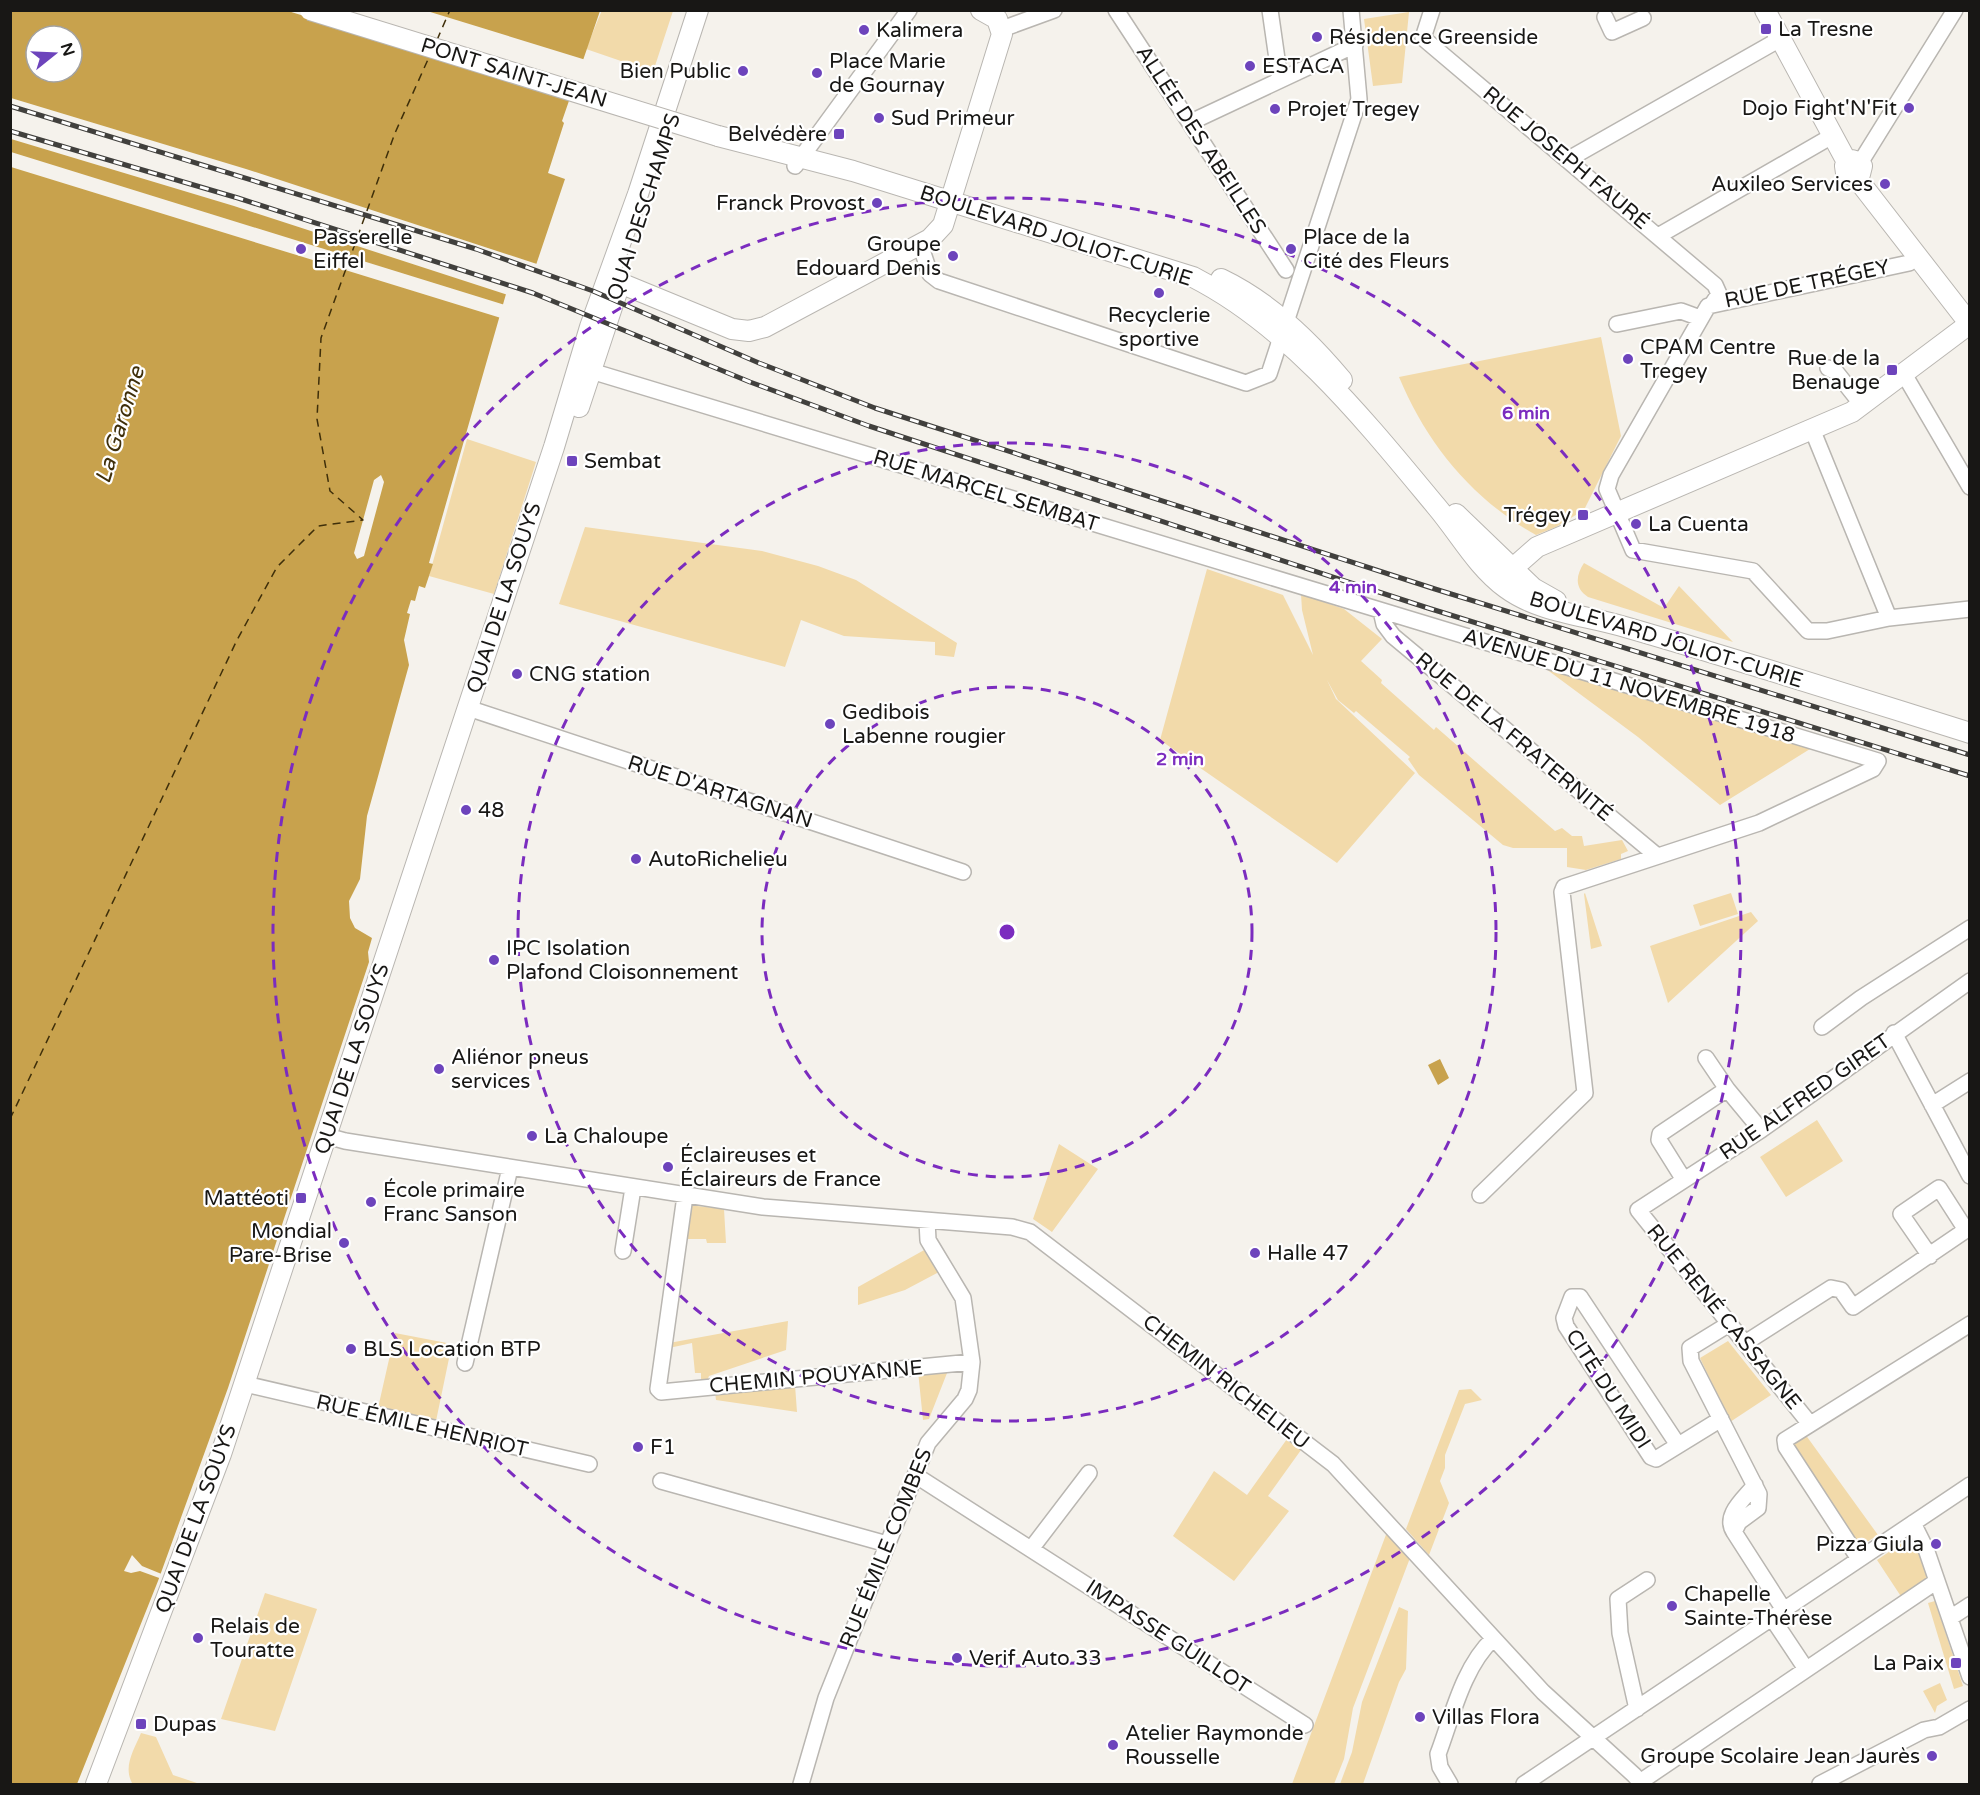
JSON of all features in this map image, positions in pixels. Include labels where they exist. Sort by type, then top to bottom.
[{"type":"main road","name":"PONT SAINT-JEAN","points":[[309,10],[719,131]]},
{"type":"main road","name":"PONT SAINT-JEAN","points":[[341,10],[719,131]]},
{"type":"main road","name":"QUAI DESCHAMPS","points":[[590,327],[618,274],[638,194],[698,10]]},
{"type":"main road","name":"QUAI DESCHAMPS","points":[[583,373],[710,10]]},
{"type":"main road","points":[[618,274],[732,329],[758,330],[920,244],[942,229],[1002,29],[995,18],[981,10]]},
{"type":"main road","points":[[1442,513],[1486,554],[1512,569],[1537,547],[1863,406],[1904,374],[1966,314],[1917,256],[1832,136],[1765,10]]},
{"type":"main road","name":"BOULEVARD JOLIOT-CURIE","points":[[719,131],[805,152],[885,180],[951,197],[1193,277],[1315,348],[1450,508],[1533,588],[1552,599],[1624,618],[1970,724]]},
{"type":"main road","name":"QUAI DE LA SOUYS","points":[[102,1784],[250,1385],[473,710],[554,447],[583,373],[590,327]]},
{"type":"main road","name":"BOULEVARD JOLIOT-CURIE","points":[[1283,330],[1442,513],[1498,582],[1536,604],[1623,626],[1970,733]]},
{"type":"street","points":[[805,152],[909,10]]},
{"type":"street","points":[[1002,29],[1054,10]]},
{"type":"street","name":"ALLÉE DES ABEILLES","points":[[1116,10],[1287,270]]},
{"type":"street","points":[[1270,10],[1280,80]]},
{"type":"street","points":[[920,244],[930,274],[939,281],[1246,383],[1269,374],[1359,99],[1350,10]]},
{"type":"street","name":"RUE JOSEPH FAURÉ","points":[[1432,10],[1423,38],[1716,285],[1719,294],[1713,303]]},
{"type":"street","points":[[1854,167],[1955,10]]},
{"type":"street","points":[[1605,17],[1612,32],[1643,18]]},
{"type":"street","points":[[1567,160],[1780,39]]},
{"type":"street","points":[[1191,122],[1354,45]]},
{"type":"street","points":[[1658,236],[1832,136]]},
{"type":"street","name":"RUE DE TRÉGEY","points":[[1889,618],[1808,631],[1754,571],[1635,551],[1630,546],[1607,489],[1608,481],[1708,306],[1713,303],[1909,263],[1917,256]]},
{"type":"street","name":"RUE DE TRÉGEY","points":[[1617,324],[1681,311],[1700,318]]},
{"type":"street","points":[[1828,368],[1836,372],[1863,406]]},
{"type":"street","name":"RUE MARCEL SEMBAT","points":[[583,373],[1381,611]]},
{"type":"street","points":[[1904,374],[1970,487]]},
{"type":"street","points":[[1812,429],[1889,618],[1970,609]]},
{"type":"street","name":"AVENUE DU 11 NOVEMBRE 1918","points":[[1381,611],[1878,761],[1873,769],[1759,823],[1656,855]]},
{"type":"street","name":"RUE DE LA FRATERNITÉ","points":[[1381,611],[1384,624],[1393,636],[1656,855]]},
{"type":"street","name":"RUE D'ARTAGNAN","points":[[473,710],[963,872]]},
{"type":"street","points":[[1480,1195],[1585,1093],[1562,892],[1564,887],[1656,855]]},
{"type":"street","points":[[1822,1027],[1861,998],[1970,928]]},
{"type":"street","name":"RUE ALFRED GIRET","points":[[1638,1210],[1761,1130],[1970,981]]},
{"type":"street","points":[[1894,1033],[1970,1176]]},
{"type":"street","points":[[1706,1058],[1727,1089],[1761,1130]]},
{"type":"street","points":[[1932,1105],[1970,1081]]},
{"type":"street","points":[[1684,1180],[1659,1140],[1660,1134],[1727,1089]]},
{"type":"street","name":"CHEMIN RICHELIEU","points":[[332,1138],[763,1207],[1020,1228],[1040,1238],[1334,1464],[1543,1692],[1641,1783]]},
{"type":"street","points":[[465,1363],[510,1168]]},
{"type":"street","points":[[622,1251],[633,1188]]},
{"type":"street","points":[[1745,1343],[1831,1288],[1841,1290],[1853,1307],[1929,1256],[1966,1230],[1939,1188],[1901,1214],[1929,1256]]},
{"type":"street","name":"CHEMIN POUYANNE","points":[[685,1196],[658,1389],[661,1392],[972,1362]]},
{"type":"street","name":"RUE RENÉ CASSAGNE","points":[[1638,1210],[1810,1424]]},
{"type":"street","name":"RUE ÉMILE COMBES","points":[[801,1785],[826,1698],[928,1443],[965,1399],[971,1378],[972,1362],[963,1298],[928,1240],[927,1221]]},
{"type":"street","name":"CITÉ DU MIDI","points":[[1678,1445],[1580,1297],[1572,1298],[1564,1318],[1566,1326],[1642,1445],[1656,1459],[1721,1419]]},
{"type":"street","points":[[1729,1324],[1690,1348],[1691,1361],[1759,1494],[1758,1508],[1739,1522],[1734,1532],[1806,1670]]},
{"type":"street","points":[[1859,1559],[1784,1443],[1810,1424],[1970,1324]]},
{"type":"street","name":"RUE ÉMILE HENRIOT","points":[[250,1385],[589,1464]]},
{"type":"street","points":[[1031,1548],[1089,1473]]},
{"type":"street","name":"IMPASSE GUILLOT","points":[[915,1475],[1305,1725]]},
{"type":"street","points":[[661,1481],[887,1544]]},
{"type":"street","points":[[1524,1785],[1970,1485]]},
{"type":"street","points":[[1914,1522],[1970,1677]]},
{"type":"street","points":[[1637,1710],[1620,1633],[1618,1599],[1647,1580]]},
{"type":"street","points":[[1641,1783],[1937,1581]]},
{"type":"street","points":[[1950,1618],[1970,1605]]},
{"type":"street","points":[[1450,1785],[1440,1767],[1438,1754],[1469,1674],[1478,1656],[1493,1640]]},
{"type":"street","points":[[1820,1785],[1924,1730],[1939,1727],[1970,1709]]},
{"type":"shaded area","points":[[602,10],[673,11],[653,72],[586,49]]},
{"type":"shaded area","points":[[1409,12],[1402,83],[1373,86],[1364,19]]},
{"type":"shaded area","points":[[1601,337],[1621,436],[1584,510],[1556,527],[1536,535],[1492,505],[1454,468],[1423,425],[1399,377]]},
{"type":"shaded area","points":[[467,439],[536,462],[494,594],[429,576]]},
{"type":"shaded area","points":[[585,527],[762,551],[818,566],[856,580],[957,643],[954,657],[935,655],[935,642],[844,636],[801,620],[785,667],[559,604]]},
{"type":"shaded area","points":[[1584,563],[1664,608],[1679,586],[1733,642],[1588,597],[1578,585],[1579,572]]},
{"type":"shaded area","points":[[1207,569],[1283,595],[1313,655],[1302,610],[1301,594],[1344,609],[1382,639],[1361,661],[1382,680],[1381,683],[1434,730],[1436,727],[1555,831],[1562,828],[1572,836],[1582,836],[1584,846],[1622,840],[1628,851],[1621,854],[1621,859],[1586,870],[1567,867],[1567,848],[1513,848],[1503,845],[1419,775],[1408,759],[1410,757],[1356,711],[1354,713],[1338,700],[1327,680],[1336,699],[1415,773],[1337,863],[1160,740]]},
{"type":"shaded area","points":[[1538,663],[1810,749],[1720,805],[1638,737]]},
{"type":"shaded area","points":[[1731,893],[1738,914],[1700,926],[1693,905]]},
{"type":"shaded area","points":[[1584,894],[1602,946],[1591,949]]},
{"type":"shaded area","points":[[1751,912],[1758,921],[1668,1003],[1650,946]]},
{"type":"shaded area","points":[[1817,1120],[1843,1161],[1786,1197],[1760,1157]]},
{"type":"shaded area","points":[[1059,1144],[1098,1169],[1052,1232],[1033,1219]]},
{"type":"shaded area","points":[[688,1205],[724,1209],[726,1243],[707,1243],[706,1239],[683,1239]]},
{"type":"shaded area","points":[[926,1249],[939,1272],[905,1290],[858,1305],[858,1287]]},
{"type":"shaded area","points":[[788,1321],[786,1350],[709,1376],[707,1381],[701,1382],[701,1373],[695,1373],[692,1343],[669,1348],[669,1343]]},
{"type":"shaded area","points":[[395,1333],[452,1344],[436,1421],[378,1408]]},
{"type":"shaded area","points":[[1728,1341],[1771,1395],[1730,1422],[1700,1358]]},
{"type":"shaded area","points":[[949,1368],[929,1419],[923,1420],[918,1371]]},
{"type":"shaded area","points":[[795,1385],[797,1412],[716,1400],[715,1392]]},
{"type":"shaded area","points":[[1471,1389],[1482,1400],[1465,1404],[1445,1455],[1445,1468],[1440,1481],[1449,1503],[1429,1555],[1406,1529],[1459,1390]]},
{"type":"shaded area","points":[[1805,1434],[1878,1535],[1859,1547],[1791,1443]]},
{"type":"shaded area","points":[[1287,1439],[1301,1450],[1268,1496],[1289,1511],[1234,1581],[1173,1536],[1214,1471],[1247,1495]]},
{"type":"shaded area","points":[[1387,1532],[1410,1558],[1353,1708],[1344,1759],[1334,1784],[1292,1784]]},
{"type":"shaded area","points":[[1914,1535],[1935,1579],[1904,1601],[1877,1560]]},
{"type":"shaded area","points":[[265,1593],[317,1609],[275,1731],[221,1719]]},
{"type":"shaded area","points":[[1935,1601],[1963,1686],[1954,1689],[1928,1603]]},
{"type":"shaded area","points":[[1399,1607],[1408,1611],[1406,1669],[1399,1682],[1363,1784],[1340,1784],[1352,1752],[1362,1702]]},
{"type":"shaded area","points":[[1940,1683],[1947,1700],[1937,1706],[1935,1713],[1923,1691]]},
{"type":"shaded area","points":[[141,1733],[156,1737],[173,1775],[200,1784],[132,1783],[129,1764]]},
{"type":"water","name":"La Garonne","points":[[11,11],[600,11],[562,121],[564,123],[548,173],[565,179],[536,265],[516,259],[429,563],[433,564],[425,588],[419,586],[415,601],[411,600],[407,613],[410,614],[404,640],[409,665],[367,816],[360,879],[349,901],[350,918],[355,928],[372,938],[368,952],[369,962],[228,1388],[158,1581],[77,1784],[11,1784]]},
{"type":"water","points":[[1440,1059],[1449,1078],[1438,1085],[1428,1065]]},
{"type":"pier","points":[[288,11],[427,11],[586,60],[573,99]]},
{"type":"pier","points":[[11,98],[246,169],[540,265],[536,268],[518,263],[508,295],[234,206],[11,139]]},
{"type":"pier","name":"Passerelle Eiffel","points":[[11,152],[505,305],[501,318],[11,167]]},
{"type":"pier","points":[[381,475],[384,482],[364,556],[357,559],[354,553],[374,480]]},
{"type":"pier","points":[[132,1555],[142,1566],[164,1575],[162,1579],[140,1571],[131,1573],[124,1571]]},
{"type":"ferry route","points":[[437,40],[450,10]]},
{"type":"ferry route","points":[[10,1119],[237,640],[277,567],[318,526],[363,520],[330,491],[317,419],[321,338],[395,133],[430,55]]},
{"type":"railway","points":[[10,106],[476,249],[593,291],[759,363],[875,408],[1435,589],[1970,755]]},
{"type":"railway","points":[[10,131],[238,198],[533,293],[750,382],[869,426],[1428,608],[1970,776]]},
{"type":"place","name":"La Tresne","points":[[1766,29]]},
{"type":"place","name":"Kalimera","points":[[864,30]]},
{"type":"place","name":"Résidence Greenside","points":[[1317,37]]},
{"type":"place","name":"ESTACA","points":[[1250,66]]},
{"type":"place","name":"Bien Public","points":[[743,71]]},
{"type":"place","name":"Place Marie de Gournay","points":[[817,73]]},
{"type":"place","name":"Dojo Fight'N'Fit","points":[[1909,108]]},
{"type":"place","name":"Projet Tregey","points":[[1275,109]]},
{"type":"place","name":"Sud Primeur","points":[[879,118]]},
{"type":"place","name":"Belvédère","points":[[839,134]]},
{"type":"place","name":"Auxileo Services","points":[[1885,184]]},
{"type":"place","name":"Franck Provost","points":[[877,203]]},
{"type":"place","name":"Passerelle Eiffel","points":[[301,249]]},
{"type":"place","name":"Place de la Cité des Fleurs","points":[[1291,249]]},
{"type":"place","name":"Groupe Edouard Denis","points":[[953,256]]},
{"type":"place","name":"Recyclerie sportive","points":[[1159,293]]},
{"type":"place","name":"CPAM Centre Tregey","points":[[1628,359]]},
{"type":"place","name":"Rue de la Benauge","points":[[1892,370]]},
{"type":"place","name":"Sembat","points":[[572,461]]},
{"type":"place","name":"Trégey","points":[[1583,515]]},
{"type":"place","name":"La Cuenta","points":[[1636,524]]},
{"type":"place","name":"CNG station","points":[[517,674]]},
{"type":"place","name":"Gedibois Labenne rougier","points":[[830,724]]},
{"type":"place","name":"48","points":[[466,810]]},
{"type":"place","name":"AutoRichelieu","points":[[636,859]]},
{"type":"place","name":"IPC Isolation Plafond Cloisonnement","points":[[494,960]]},
{"type":"place","name":"Aliénor pneus services","points":[[439,1069]]},
{"type":"place","name":"La Chaloupe","points":[[532,1136]]},
{"type":"place","name":"Éclaireuses et Éclaireurs de France","points":[[668,1167]]},
{"type":"place","name":"Mattéoti","points":[[301,1198]]},
{"type":"place","name":"École primaire Franc Sanson","points":[[371,1202]]},
{"type":"place","name":"Mondial Pare-Brise","points":[[344,1243]]},
{"type":"place","name":"Halle 47","points":[[1255,1253]]},
{"type":"place","name":"BLS Location BTP","points":[[351,1349]]},
{"type":"place","name":"F1","points":[[638,1447]]},
{"type":"place","name":"Pizza Giula","points":[[1936,1544]]},
{"type":"place","name":"Chapelle Sainte-Thérèse","points":[[1672,1606]]},
{"type":"place","name":"Relais de Touratte","points":[[198,1638]]},
{"type":"place","name":"Verif Auto 33","points":[[957,1658]]},
{"type":"place","name":"La Paix","points":[[1956,1663]]},
{"type":"place","name":"Villas Flora","points":[[1420,1717]]},
{"type":"place","name":"Dupas","points":[[141,1724]]},
{"type":"place","name":"Atelier Raymonde Rousselle","points":[[1113,1745]]},
{"type":"place","name":"Groupe Scolaire Jean Jaurès","points":[[1932,1756]]}]
